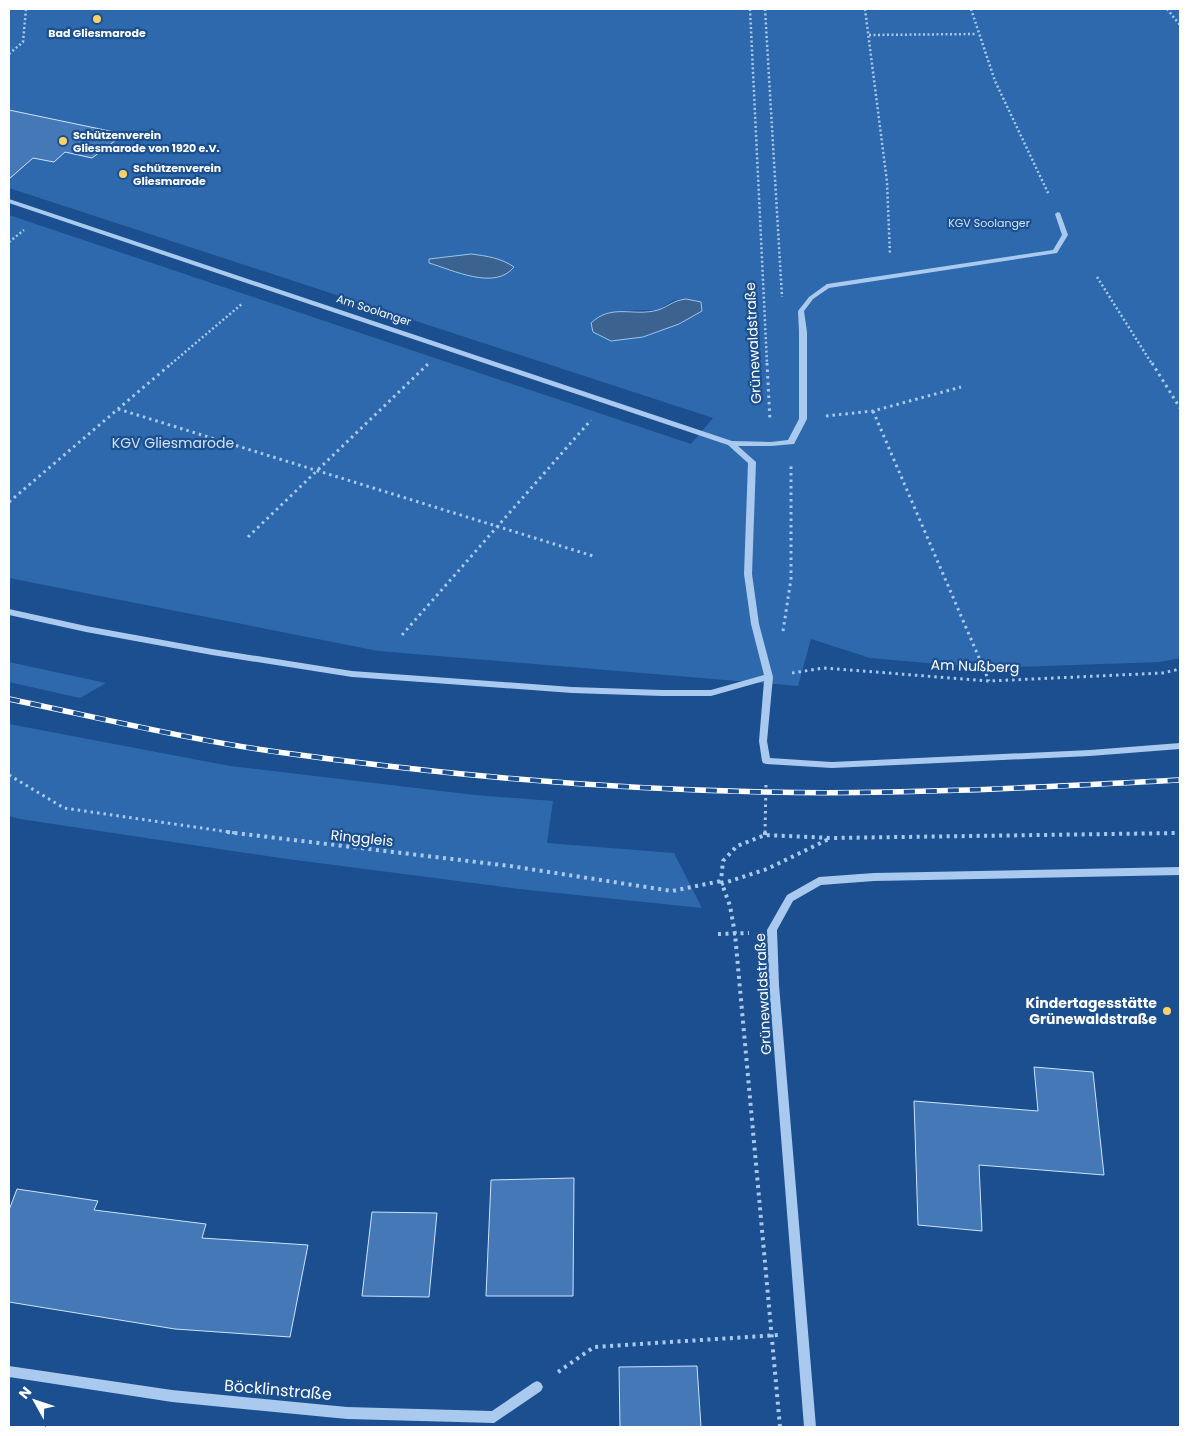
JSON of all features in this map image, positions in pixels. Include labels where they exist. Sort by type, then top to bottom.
[{"type":"street","name":"Am Soolanger","points":[[9,200],[731,443]]},
{"type":"street","points":[[731,443],[772,444],[791,442],[803,419],[803,332],[801,311],[811,298],[827,286],[869,278],[984,264],[1055,252],[1065,235],[1058,214]]},
{"type":"street","points":[[731,443],[752,462],[748,574],[755,624],[769,677],[763,741],[766,762],[832,765],[1090,753],[1180,746]]},
{"type":"street","name":"Grünewaldstraße","points":[[810,1427],[776,1005],[772,931],[790,898],[819,881],[874,877],[1180,871]]},
{"type":"street","name":"Böcklinstraße","points":[[9,1372],[172,1396],[347,1413],[376,1414],[494,1417],[537,1387]]},
{"type":"lane","points":[[9,612],[183,647],[352,674],[572,690],[662,694],[710,693],[769,677]]},
{"type":"path","points":[[9,54],[23,42],[26,9]]},
{"type":"path","name":"Grünewaldstraße","points":[[750,9],[772,444]]},
{"type":"path","points":[[865,9],[887,182],[890,259],[890,267],[869,278]]},
{"type":"path","points":[[971,9],[977,34],[1002,94],[1058,214]]},
{"type":"path","points":[[1167,9],[1180,25]]},
{"type":"path","points":[[869,35],[977,34]]},
{"type":"path","points":[[1096,277],[1180,408]]},
{"type":"path","points":[[9,502],[264,285]]},
{"type":"path","points":[[248,537],[446,346]]},
{"type":"path","points":[[803,419],[873,411],[962,387]]},
{"type":"path","points":[[402,635],[608,401]]},
{"type":"path","points":[[118,408],[593,556]]},
{"type":"path","points":[[873,411],[989,681]]},
{"type":"path","name":"Am Nußberg","points":[[769,677],[824,668],[989,681],[1163,673],[1180,669]]},
{"type":"path","points":[[765,835],[766,762]]},
{"type":"path","name":"Ringgleis","points":[[9,774],[64,808],[292,841],[510,866],[672,891],[722,884],[767,869],[831,838]]},
{"type":"path","points":[[780,1427],[734,926],[730,906],[722,884],[723,861],[729,852],[750,840],[765,835],[831,838],[1180,833]]},
{"type":"path","points":[[537,1387],[594,1347],[771,1334],[803,1336]]},
{"type":"green space","points":[[9,9],[1180,9],[1180,658],[1160,662],[984,668],[870,658],[811,639],[798,686],[378,651],[9,578],[9,215],[691,444],[713,418],[9,188]],"holes":[[[686,299],[701,303],[701,311],[679,324],[618,311],[658,310],[674,300]]]},
{"type":"green space","points":[[9,662],[106,683],[80,698],[9,682]]},
{"type":"green space","points":[[9,724],[230,766],[475,795],[553,801],[547,843],[674,853],[702,908],[519,889],[280,858],[20,819],[9,816]]},
{"type":"shaded area","points":[[471,254],[499,259],[514,267],[506,274],[485,278],[461,274],[429,263],[429,259]]},
{"type":"shaded area","points":[[686,299],[701,302],[702,311],[679,324],[643,337],[611,341],[593,332],[591,323],[607,314],[615,312],[649,312]]},
{"type":"building","name":"Schützenverein Gliesmarode von 1920 e.V.","points":[[9,110],[124,134],[92,158],[65,152],[54,162],[33,158],[9,179]]},
{"type":"building","points":[[1034,1067],[1093,1072],[1104,1175],[979,1165],[982,1231],[918,1225],[914,1101],[1038,1111]]},
{"type":"building","points":[[574,1178],[573,1296],[486,1296],[491,1180]]},
{"type":"building","points":[[17,1189],[98,1201],[94,1210],[206,1224],[202,1238],[308,1245],[290,1337],[175,1329],[9,1302],[9,1210]]},
{"type":"building","points":[[372,1212],[437,1213],[429,1297],[362,1296]]},
{"type":"building","points":[[697,1366],[701,1427],[620,1427],[619,1367]]},
{"type":"railway","points":[[9,699],[154,730],[263,750],[416,769],[591,785],[818,793],[973,790],[1180,780]]},
{"type":"place","name":"Bad Gliesmarode","points":[[97,19]]},
{"type":"place","name":"Schützenverein Gliesmarode von 1920 e.V.","points":[[63,141]]},
{"type":"place","name":"Schützenverein Gliesmarode","points":[[123,174]]},
{"type":"place","name":"Kindertagesstätte Grünewaldstraße","points":[[1167,1011]]},
{"type":"park label","name":"KGV Soolanger","points":[[989,223]]},
{"type":"park label","name":"KGV Gliesmarode","points":[[173,443]]}]
